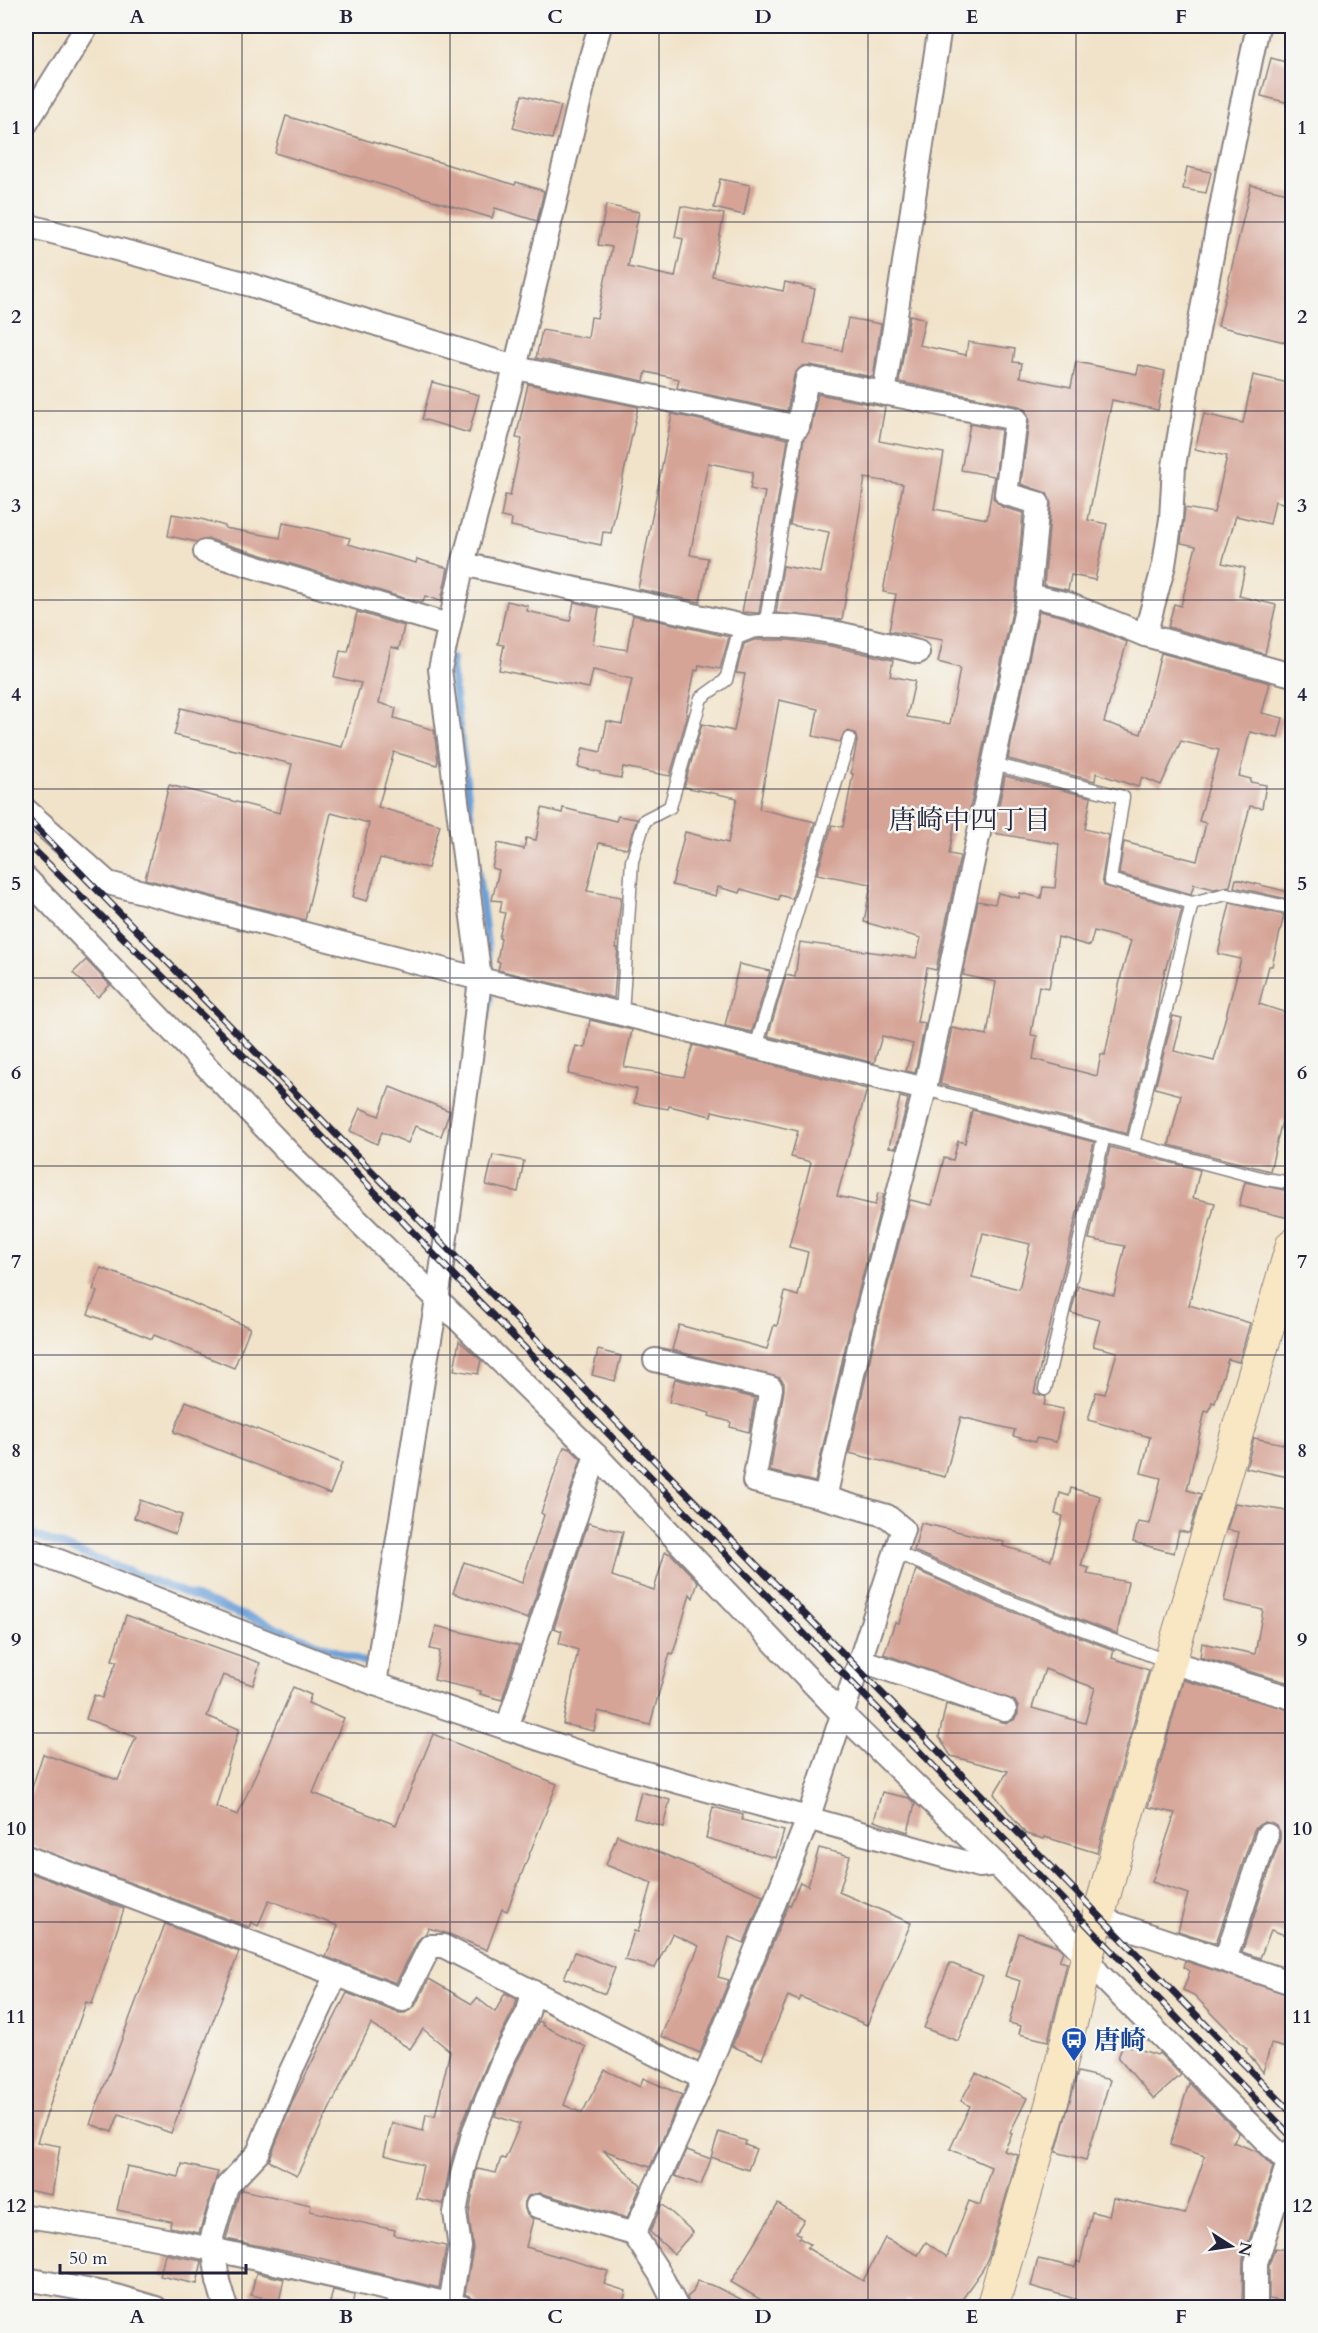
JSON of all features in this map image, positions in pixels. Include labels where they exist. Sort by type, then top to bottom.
[{"type":"street","points":[[26,124],[87,26]]},
{"type":"street","points":[[375,1684],[437,1301],[480,979],[440,669],[463,564],[515,368],[587,70],[600,26]]},
{"type":"street","points":[[884,394],[940,26]]},
{"type":"street","points":[[1145,635],[1164,565],[1172,519],[1174,466],[1186,395],[1229,165],[1258,26]]},
{"type":"street","points":[[26,225],[251,285],[515,368],[798,427],[807,378],[1016,419],[1006,494],[1038,503],[1029,595],[925,1089],[877,1275],[825,1498]]},
{"type":"street","points":[[205,552],[448,625]]},
{"type":"street","points":[[463,564],[748,627],[765,626],[848,635],[918,652]]},
{"type":"street","points":[[1029,595],[1068,604],[1145,635],[1293,675]]},
{"type":"street","points":[[26,810],[108,883],[480,979],[925,1089]]},
{"type":"street","points":[[26,878],[293,1156],[437,1301],[596,1455],[842,1714],[996,1864],[1100,1974],[1291,2160],[1256,2263],[1256,2307]]},
{"type":"street","points":[[992,2307],[1052,2102],[1087,1958],[1170,1662],[1293,1245]]},
{"type":"street","points":[[634,2234],[704,2079],[808,1819],[903,1530],[887,1516],[754,1481],[771,1388],[655,1360]]},
{"type":"street","points":[[507,1728],[596,1455]]},
{"type":"street","points":[[26,1548],[375,1684],[614,1764],[979,1866],[996,1864]]},
{"type":"street","points":[[860,1660],[1005,1710]]},
{"type":"street","points":[[1170,1662],[1293,1698]]},
{"type":"street","points":[[1225,1960],[1268,1835]]},
{"type":"street","points":[[26,1857],[404,2000],[430,1946],[443,1946],[704,2079]]},
{"type":"street","points":[[1098,1918],[1293,1983]]},
{"type":"street","points":[[226,2307],[218,2281],[212,2237],[227,2186],[258,2153],[288,2077],[336,1975]]},
{"type":"street","points":[[26,2216],[70,2222],[213,2250],[458,2306],[460,2247],[455,2213],[463,2170],[474,2131],[504,2057],[528,2012],[533,1992]]},
{"type":"street","points":[[537,2206],[634,2234],[660,2274],[677,2307]]},
{"type":"street","points":[[26,2279],[109,2294],[156,2307]]},
{"type":"lane","points":[[622,1014],[632,861],[645,820],[670,807],[700,698],[726,680],[737,638],[765,626],[798,427]]},
{"type":"lane","points":[[756,1047],[849,739]]},
{"type":"lane","points":[[993,764],[1123,797],[1110,880],[1192,903],[1226,894],[1293,908]]},
{"type":"lane","points":[[1133,1144],[1192,903]]},
{"type":"lane","points":[[925,1089],[1265,1179],[1293,1183]]},
{"type":"lane","points":[[1045,1389],[1104,1136]]},
{"type":"lane","points":[[895,1552],[1000,1598],[1170,1662]]},
{"type":"building","points":[[1271,58],[1293,64],[1293,104],[1261,96]]},
{"type":"building","points":[[522,95],[561,106],[552,139],[513,128]]},
{"type":"building","points":[[286,116],[515,185],[516,182],[544,191],[537,221],[495,208],[492,218],[275,153]]},
{"type":"building","points":[[1187,167],[1211,172],[1206,193],[1183,189]]},
{"type":"building","points":[[720,179],[750,185],[744,215],[714,208]]},
{"type":"building","points":[[1251,185],[1293,194],[1293,344],[1218,326]]},
{"type":"building","points":[[606,205],[639,212],[628,267],[675,277],[683,239],[675,237],[681,206],[724,214],[712,276],[783,291],[785,282],[815,289],[804,344],[842,351],[848,318],[881,324],[873,377],[810,365],[802,366],[794,375],[787,411],[677,388],[679,379],[646,372],[644,381],[536,358],[542,330],[588,338],[591,317],[597,318],[612,247],[598,245]]},
{"type":"building","points":[[910,315],[925,319],[919,345],[966,355],[968,342],[1015,349],[1013,362],[1022,363],[1020,377],[1071,387],[1076,362],[1137,374],[1139,365],[1165,371],[1158,410],[1112,400],[1088,520],[1107,524],[1095,580],[1071,575],[1068,590],[1044,585],[1051,504],[1047,493],[1021,484],[1029,421],[1025,409],[899,382]]},
{"type":"building","points":[[1253,375],[1293,384],[1293,481],[1286,504],[1275,501],[1270,524],[1236,516],[1222,563],[1245,568],[1239,596],[1276,605],[1265,654],[1168,627],[1174,604],[1181,606],[1196,546],[1181,543],[1185,508],[1214,513],[1227,456],[1195,449],[1204,414],[1243,423]]},
{"type":"building","points":[[432,382],[479,395],[469,433],[422,419]]},
{"type":"building","points":[[528,384],[638,407],[611,533],[603,532],[601,545],[511,526],[512,519],[501,517],[505,495],[510,496],[522,439],[516,438]]},
{"type":"building","points":[[818,394],[885,407],[879,441],[944,453],[934,509],[987,519],[994,476],[961,470],[970,424],[1001,430],[993,498],[1002,507],[1023,513],[1016,593],[969,813],[957,810],[949,854],[960,856],[936,970],[927,968],[917,1022],[925,1023],[915,1073],[906,1071],[913,1044],[882,1036],[874,1063],[768,1036],[786,975],[795,977],[800,942],[916,958],[921,938],[864,922],[871,884],[817,874],[832,825],[843,827],[853,774],[851,773],[857,741],[855,733],[848,731],[844,733],[840,742],[813,736],[818,709],[779,700],[759,809],[815,822],[792,899],[780,895],[779,900],[741,889],[740,893],[718,887],[716,896],[672,885],[685,832],[728,843],[737,798],[684,787],[702,724],[734,731],[745,674],[736,673],[744,644],[754,640],[789,640],[831,646],[893,660],[890,676],[915,681],[907,717],[950,724],[960,668],[938,662],[943,640],[889,631],[896,594],[883,592],[903,484],[865,478],[842,620],[776,613],[783,566],[821,573],[829,532],[790,525],[804,438],[811,429]]},
{"type":"building","points":[[672,414],[788,439],[759,613],[742,612],[765,492],[750,489],[753,472],[708,463],[690,555],[708,558],[700,602],[638,589]]},
{"type":"building","points":[[172,514],[201,519],[225,526],[225,528],[280,538],[283,523],[309,528],[350,538],[348,544],[416,563],[417,559],[448,568],[441,601],[425,596],[423,602],[410,600],[209,539],[197,542],[168,536]]},
{"type":"building","points":[[507,601],[528,606],[527,611],[570,621],[574,602],[599,608],[593,644],[627,650],[633,615],[729,637],[720,669],[699,665],[698,671],[695,670],[686,714],[688,714],[670,776],[623,767],[621,778],[578,767],[583,748],[601,752],[607,721],[622,724],[632,679],[593,670],[589,688],[499,670],[504,645],[498,644]]},
{"type":"building","points":[[1039,611],[1064,617],[1127,642],[1104,722],[1141,734],[1161,653],[1270,683],[1262,713],[1283,718],[1278,738],[1250,732],[1239,776],[1251,779],[1250,782],[1266,785],[1262,808],[1250,806],[1230,886],[1214,889],[1194,884],[1191,894],[1119,874],[1124,842],[1197,861],[1206,823],[1199,821],[1219,750],[1181,741],[1161,785],[1142,777],[1138,787],[1096,773],[1095,781],[1008,759]]},
{"type":"building","points":[[357,612],[404,626],[399,649],[391,647],[379,703],[396,708],[394,718],[434,730],[437,765],[394,752],[378,807],[440,825],[428,868],[380,858],[367,901],[353,897],[369,823],[331,813],[305,920],[145,879],[169,785],[280,813],[292,764],[174,735],[181,708],[342,747],[361,683],[334,677],[340,651],[348,652]]},
{"type":"building","points":[[1005,776],[1091,797],[1085,829],[1109,835],[1102,879],[1104,886],[1182,909],[1160,989],[1157,1011],[1127,1134],[940,1084],[952,1028],[987,1035],[996,982],[963,975],[978,901],[995,904],[998,893],[1019,898],[1020,893],[1041,898],[1043,887],[1055,888],[1059,844],[993,833]],"holes":[[[1094,931],[1131,941],[1122,971],[1105,1055],[1101,1054],[1097,1076],[1033,1059],[1037,1036],[1031,1035],[1039,986],[1049,988],[1058,937],[1090,946]]]},
{"type":"building","points":[[542,808],[562,813],[563,808],[616,821],[618,816],[637,819],[627,849],[599,843],[587,891],[621,897],[614,998],[498,970],[501,938],[499,938],[505,913],[500,912],[502,901],[492,900],[499,870],[492,868],[498,843],[524,849],[526,838],[536,840]]},
{"type":"building","points":[[1236,879],[1289,892],[1288,899],[1234,887]]},
{"type":"building","points":[[1230,903],[1284,915],[1272,966],[1269,966],[1259,1004],[1293,1015],[1293,1123],[1282,1120],[1270,1171],[1169,1145],[1181,1095],[1155,1088],[1173,1016],[1182,1018],[1174,1051],[1214,1061],[1241,959],[1218,954]]},
{"type":"building","points":[[86,960],[110,985],[98,997],[73,973]]},
{"type":"building","points":[[739,964],[770,971],[752,1032],[725,1026]]},
{"type":"building","points":[[590,1020],[632,1030],[624,1067],[684,1077],[693,1045],[867,1089],[837,1196],[875,1205],[878,1193],[884,1194],[853,1313],[815,1482],[770,1471],[784,1390],[784,1383],[780,1378],[672,1350],[679,1325],[767,1349],[774,1325],[777,1326],[785,1292],[798,1296],[808,1252],[789,1247],[811,1162],[791,1157],[798,1131],[712,1111],[711,1116],[669,1106],[668,1109],[634,1103],[637,1089],[568,1074],[576,1046],[585,1048]]},
{"type":"building","points":[[390,1087],[450,1111],[441,1136],[415,1126],[408,1143],[382,1132],[377,1144],[350,1131],[360,1108],[379,1116]]},
{"type":"building","points":[[900,1097],[908,1099],[896,1148],[889,1147]]},
{"type":"building","points":[[972,1110],[1094,1142],[1034,1393],[1046,1397],[1044,1405],[1063,1409],[1056,1442],[1036,1438],[1035,1442],[1013,1436],[1015,1430],[961,1417],[945,1477],[849,1453],[879,1319],[910,1200],[932,1205],[944,1158],[953,1160],[958,1141],[965,1143]],"holes":[[[983,1233],[1030,1244],[1019,1289],[972,1277]]]},
{"type":"building","points":[[1110,1147],[1200,1170],[1193,1198],[1215,1203],[1189,1305],[1250,1323],[1239,1362],[1228,1359],[1215,1403],[1212,1402],[1209,1412],[1205,1411],[1187,1490],[1201,1494],[1189,1533],[1179,1531],[1174,1553],[1133,1542],[1138,1522],[1150,1524],[1161,1478],[1141,1473],[1150,1437],[1088,1420],[1096,1392],[1105,1394],[1117,1352],[1093,1346],[1100,1320],[1071,1313],[1078,1286],[1114,1295],[1125,1246],[1089,1239]]},
{"type":"building","points":[[493,1155],[524,1161],[518,1192],[486,1185]]},
{"type":"building","points":[[1245,1182],[1293,1192],[1289,1218],[1239,1206]]},
{"type":"building","points":[[101,1268],[170,1293],[250,1328],[234,1368],[154,1335],[152,1339],[88,1314],[97,1292],[93,1290]]},
{"type":"building","points":[[459,1341],[481,1360],[478,1374],[454,1370]]},
{"type":"building","points":[[598,1350],[621,1356],[615,1381],[592,1375]]},
{"type":"building","points":[[675,1379],[755,1398],[749,1432],[730,1427],[731,1422],[709,1416],[710,1413],[669,1402]]},
{"type":"building","points":[[186,1401],[342,1463],[330,1494],[174,1432]]},
{"type":"building","points":[[1254,1438],[1293,1446],[1293,1478],[1246,1468]]},
{"type":"building","points":[[564,1447],[571,1449],[581,1459],[528,1619],[453,1593],[464,1562],[522,1583],[544,1515],[541,1513]]},
{"type":"building","points":[[1071,1488],[1100,1496],[1081,1566],[1089,1568],[1087,1574],[1128,1582],[1117,1634],[1003,1590],[914,1551],[921,1523],[1004,1542],[1003,1546],[1051,1560],[1063,1516],[1055,1514],[1060,1493],[1069,1496]]},
{"type":"building","points":[[140,1500],[182,1515],[175,1534],[134,1518]]},
{"type":"building","points":[[1235,1503],[1293,1512],[1293,1684],[1200,1657],[1202,1643],[1255,1654],[1263,1610],[1224,1601],[1239,1532],[1227,1530]]},
{"type":"building","points":[[588,1523],[623,1532],[612,1576],[654,1590],[665,1552],[671,1554],[698,1582],[693,1598],[690,1594],[673,1654],[670,1653],[650,1725],[598,1711],[594,1731],[563,1724],[578,1650],[559,1643],[562,1631],[554,1628]]},
{"type":"building","points":[[916,1570],[997,1606],[1114,1650],[1112,1658],[1149,1670],[1097,1853],[1045,1837],[1044,1839],[1026,1834],[994,1794],[1008,1771],[951,1756],[939,1737],[946,1704],[1007,1723],[1014,1720],[1018,1714],[1018,1707],[1015,1701],[884,1654],[895,1622],[899,1623]],"holes":[[[1045,1669],[1095,1688],[1085,1723],[1032,1708]]]},
{"type":"building","points":[[126,1615],[260,1663],[253,1685],[223,1675],[207,1716],[239,1729],[216,1807],[238,1815],[293,1687],[311,1695],[308,1703],[344,1718],[313,1793],[396,1825],[433,1734],[557,1784],[507,1911],[502,1909],[487,1950],[428,1928],[418,1940],[396,1983],[326,1957],[338,1926],[269,1900],[258,1926],[251,1922],[249,1927],[26,1844],[26,1806],[43,1754],[118,1780],[136,1737],[86,1719],[94,1695],[102,1698],[117,1661],[112,1660]]},
{"type":"building","points":[[436,1626],[519,1646],[502,1700],[480,1694],[481,1691],[434,1680],[440,1651],[430,1649]]},
{"type":"building","points":[[1183,1680],[1293,1711],[1293,1938],[1271,1930],[1260,1958],[1242,1952],[1280,1839],[1277,1826],[1265,1822],[1254,1830],[1216,1943],[1178,1931],[1188,1894],[1152,1882],[1175,1813],[1148,1807]]},
{"type":"building","points":[[641,1792],[670,1800],[663,1826],[634,1818]]},
{"type":"building","points":[[882,1792],[909,1798],[915,1804],[908,1832],[874,1821]]},
{"type":"building","points":[[713,1807],[743,1815],[742,1820],[784,1831],[776,1858],[706,1838]]},
{"type":"building","points":[[617,1835],[763,1895],[744,1943],[729,1937],[718,1977],[729,1980],[700,2053],[661,2036],[699,1946],[672,1934],[655,1968],[625,1960],[634,1931],[638,1932],[652,1883],[606,1865]]},
{"type":"building","points":[[819,1848],[850,1856],[839,1892],[911,1923],[867,2025],[801,1997],[799,2001],[788,1996],[762,2059],[732,2046],[788,1905],[790,1906],[800,1882],[808,1886]]},
{"type":"building","points":[[26,1871],[124,1909],[92,2004],[86,2002],[37,2142],[60,2146],[52,2195],[26,2190]]},
{"type":"building","points":[[165,1924],[239,1952],[171,2133],[119,2114],[112,2132],[90,2124]]},
{"type":"building","points":[[1019,1933],[1057,1946],[1063,1951],[1059,1961],[1067,1963],[1048,2041],[1019,2034],[1021,2026],[1009,2023],[1020,1981],[1005,1976]]},
{"type":"building","points":[[575,1952],[615,1968],[605,1994],[564,1978]]},
{"type":"building","points":[[1185,1961],[1293,1996],[1293,2050],[1271,2044],[1263,2072],[1246,2051],[1247,2049],[1194,1995],[1183,1990],[1190,1971],[1183,1967]]},
{"type":"building","points":[[950,1963],[983,1976],[958,2041],[924,2028]]},
{"type":"building","points":[[429,1979],[472,2004],[477,1998],[495,2012],[505,1993],[517,1999],[461,2126],[443,2204],[416,2198],[423,2165],[384,2155],[392,2123],[423,2131],[426,2114],[435,2116],[450,2051],[423,2029],[410,2049],[371,2024],[297,2175],[269,2161],[294,2098],[347,1993],[398,2013],[405,2013],[415,2006]]},
{"type":"building","points":[[539,2021],[543,2023],[542,2025],[586,2047],[564,2105],[582,2113],[605,2070],[640,2087],[643,2078],[682,2095],[650,2167],[603,2150],[641,2185],[627,2218],[540,2193],[528,2196],[524,2203],[527,2215],[533,2219],[526,2247],[608,2271],[604,2284],[626,2291],[622,2307],[478,2307],[475,2299],[465,2294],[473,2249],[469,2215],[477,2169],[496,2173],[501,2158],[505,2159],[520,2124],[495,2116],[516,2063]]},
{"type":"building","points":[[1123,2044],[1157,2055],[1159,2053],[1181,2075],[1154,2099],[1118,2058]]},
{"type":"building","points":[[1078,2072],[1110,2080],[1086,2160],[1056,2152]]},
{"type":"building","points":[[976,2073],[1027,2098],[1004,2151],[1018,2155],[989,2255],[983,2269],[956,2307],[919,2307],[908,2300],[903,2307],[773,2307],[731,2282],[778,2204],[804,2220],[796,2232],[800,2235],[799,2238],[810,2244],[807,2248],[863,2281],[885,2238],[918,2255],[926,2242],[947,2257],[969,2201],[980,2205],[991,2167],[950,2149],[970,2106],[961,2101]]},
{"type":"building","points":[[1189,2083],[1239,2133],[1233,2142],[1258,2152],[1273,2167],[1243,2259],[1242,2305],[1229,2304],[1229,2307],[1084,2307],[1085,2302],[1031,2286],[1038,2259],[1075,2267],[1077,2261],[1080,2263],[1092,2212],[1109,2216],[1113,2198],[1185,2214],[1205,2156],[1170,2145]]},
{"type":"building","points":[[719,2132],[746,2141],[745,2145],[756,2149],[748,2170],[711,2157]]},
{"type":"building","points":[[687,2150],[711,2159],[701,2185],[675,2176]]},
{"type":"building","points":[[182,2164],[218,2172],[199,2233],[170,2227],[171,2221],[117,2210],[127,2166],[179,2177]]},
{"type":"building","points":[[242,2190],[311,2205],[310,2211],[395,2230],[394,2235],[446,2246],[439,2288],[339,2264],[339,2262],[226,2239],[239,2193]]},
{"type":"building","points":[[662,2204],[693,2232],[674,2254],[650,2232]]},
{"type":"building","points":[[1275,2248],[1293,2251],[1293,2303],[1269,2299],[1269,2265]]},
{"type":"building","points":[[165,2254],[202,2261],[197,2284],[160,2276]]},
{"type":"building","points":[[256,2273],[284,2279],[279,2301],[251,2295]]},
{"type":"building","points":[[697,2281],[712,2285],[757,2307],[690,2307],[687,2297],[693,2292]]},
{"type":"building","points":[[333,2290],[354,2295],[352,2307],[329,2307]]},
{"type":"waterway","points":[[452,659],[492,982],[487,1016]]},
{"type":"waterway","points":[[26,1532],[375,1666]]},
{"type":"railway","points":[[26,817],[1292,2113]]},
{"type":"railway","points":[[26,842],[275,1087],[462,1284],[1292,2137]]},
{"type":"place","name":"唐崎","points":[[1074,2063]]},
{"type":"district","name":"唐崎中四丁目","points":[[970,820]]}]
